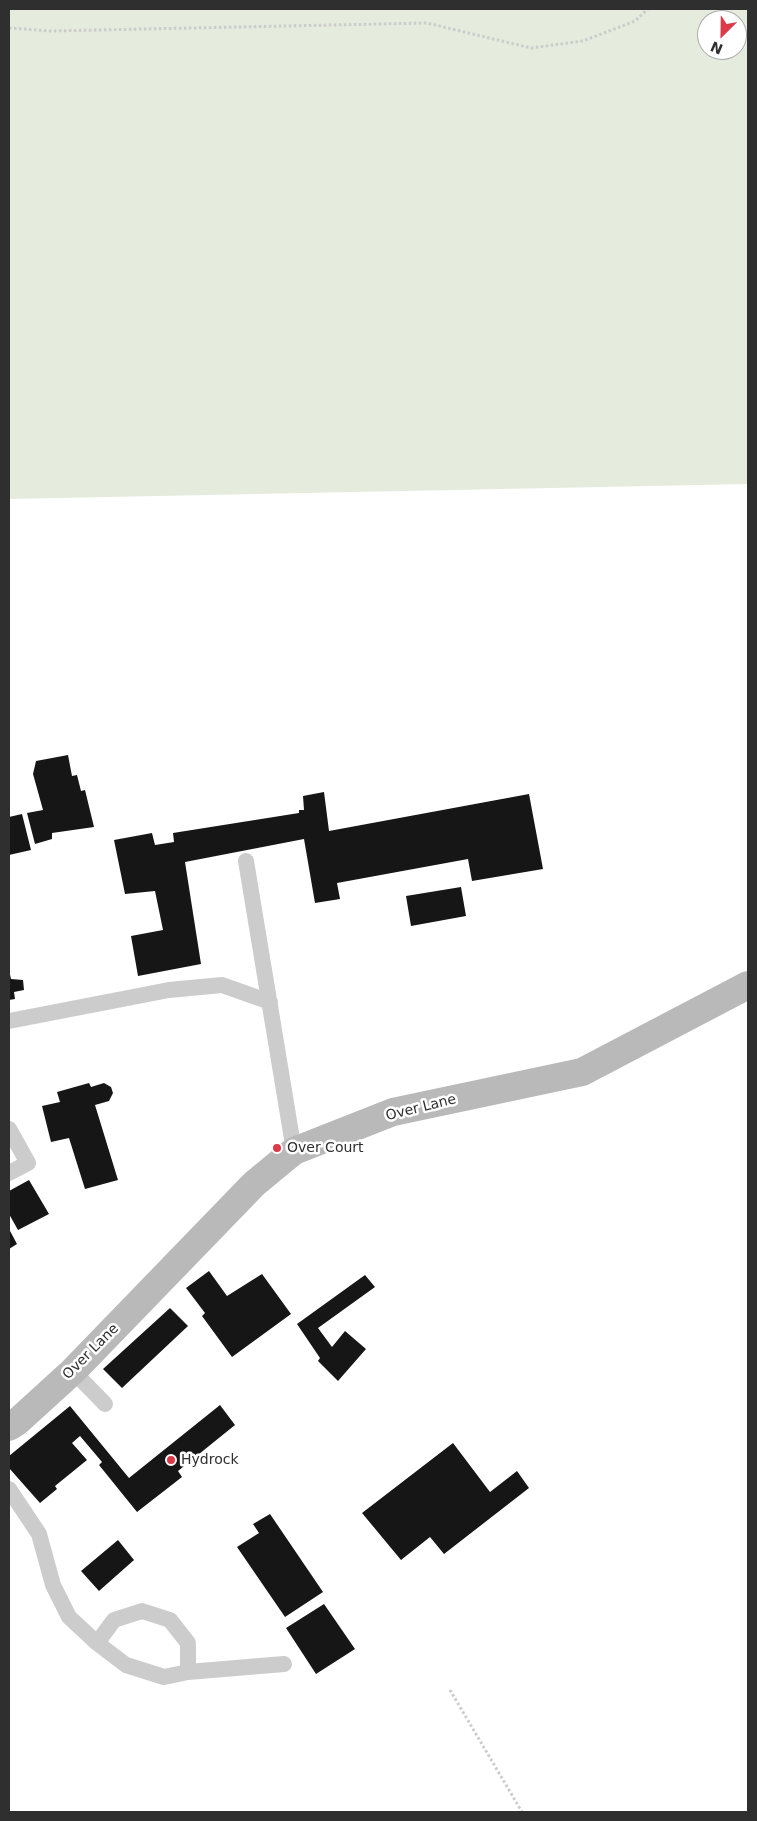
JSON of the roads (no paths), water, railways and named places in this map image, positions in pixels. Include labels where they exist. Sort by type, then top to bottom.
[{"type":"street","name":"Over Lane","points":[[9,1427],[17,1422],[73,1371],[254,1184],[294,1151],[393,1112],[582,1072],[748,985]]},
{"type":"lane","points":[[246,862],[294,1151]]},
{"type":"lane","points":[[9,1021],[169,990],[222,985],[270,1002]]},
{"type":"lane","points":[[9,1129],[28,1163],[9,1173]]},
{"type":"lane","points":[[73,1371],[105,1404]]},
{"type":"lane","points":[[9,1489],[39,1534],[53,1585],[69,1617],[97,1643],[126,1665],[164,1677],[188,1672],[284,1664]]},
{"type":"lane","points":[[97,1643],[114,1620],[142,1611],[170,1620],[188,1643],[188,1672]]},
{"type":"place","name":"Over Court","points":[[277,1148]]},
{"type":"place","name":"Hydrock","points":[[171,1460]]}]
